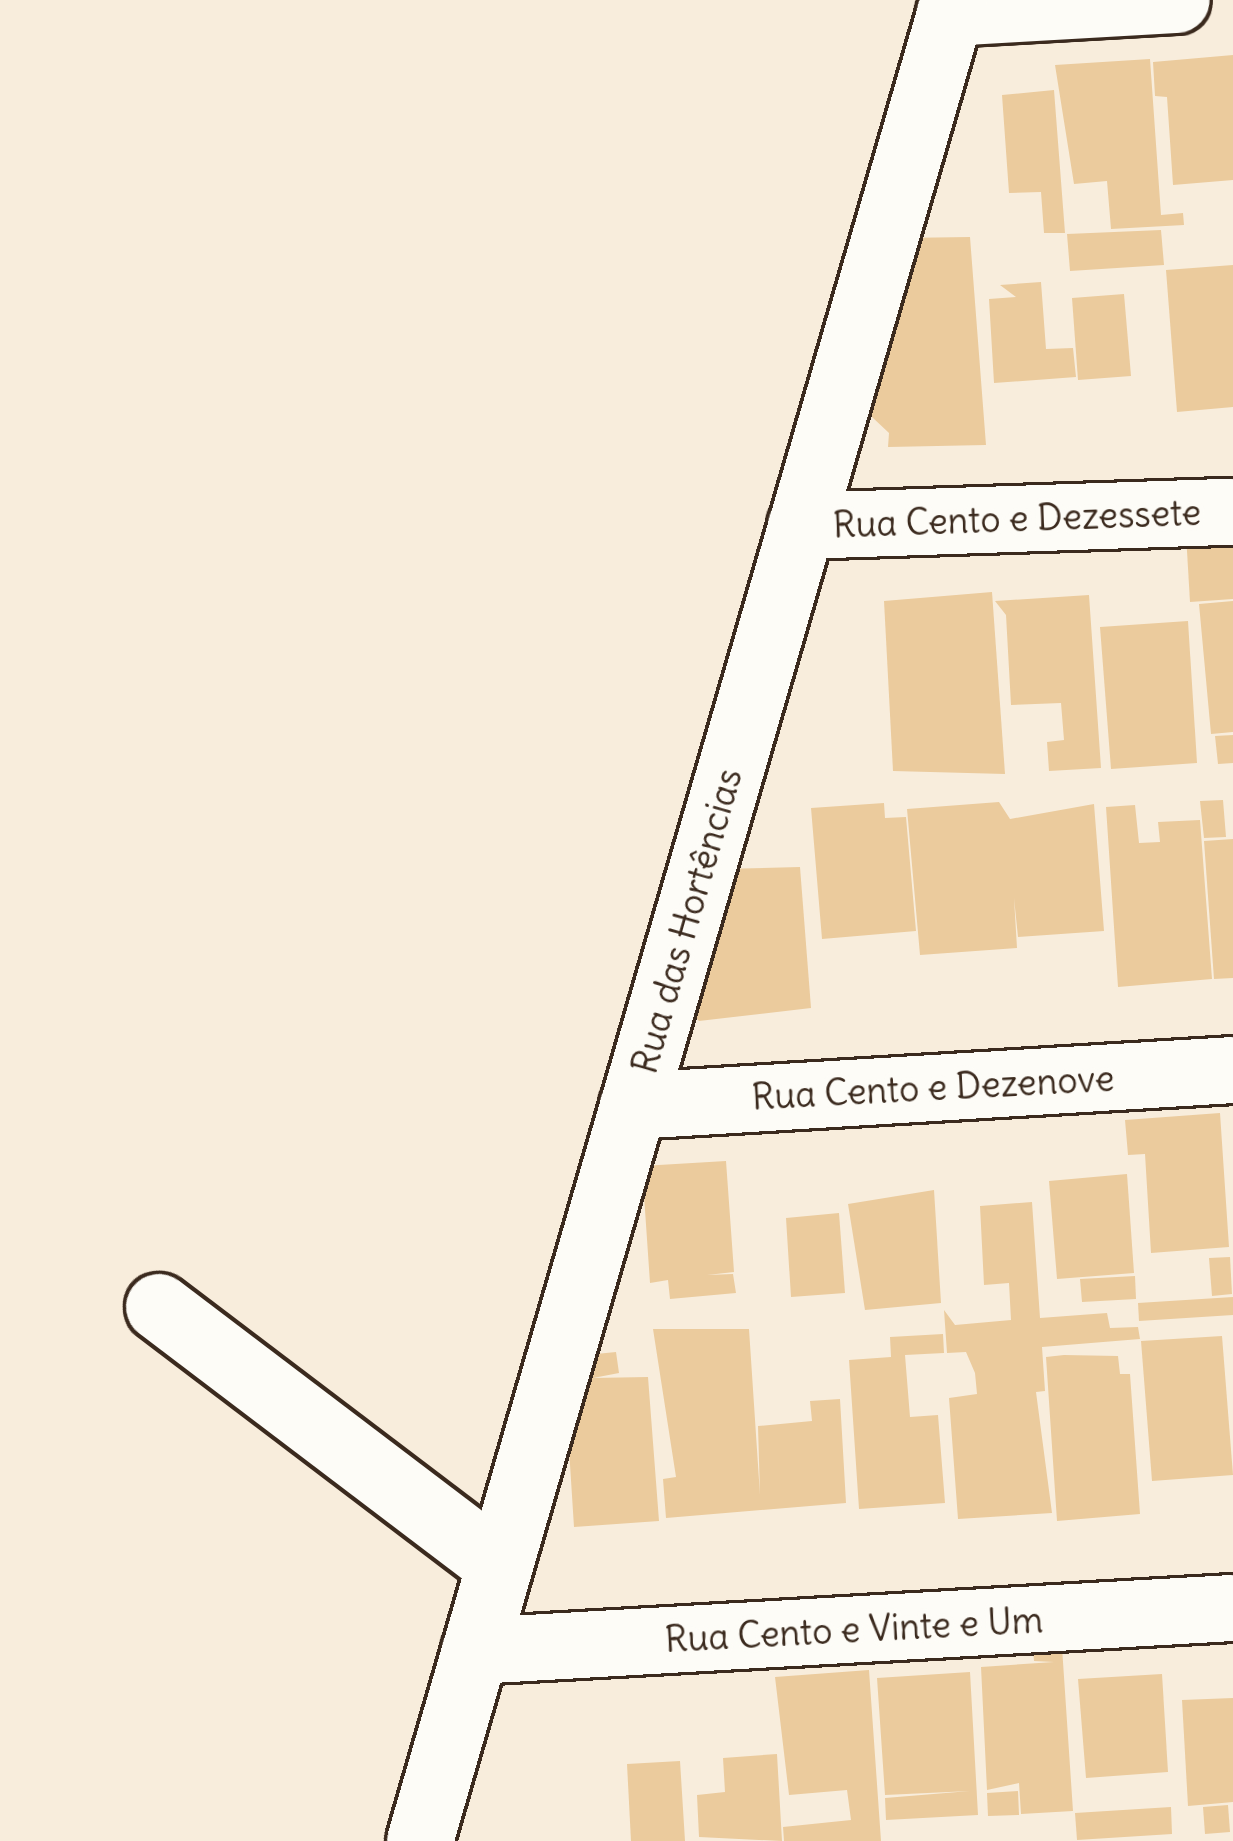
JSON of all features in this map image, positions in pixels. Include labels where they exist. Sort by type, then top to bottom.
[{"type":"street","points":[[952,6],[1177,0]]},
{"type":"street","name":"Rua das Hortências","points":[[420,1841],[952,6]]},
{"type":"street","name":"Rua Cento e Dezessete","points":[[801,526],[1233,512]]},
{"type":"street","name":"Rua Cento e Dezenove","points":[[634,1106],[1233,1070]]},
{"type":"street","points":[[159,1307],[498,1564]]},
{"type":"street","name":"Rua Cento e Vinte e Um","points":[[475,1651],[1233,1608]]},
{"type":"building","points":[[1233,55],[1233,180],[1173,185],[1167,97],[1155,96],[1153,62]]},
{"type":"building","points":[[1150,59],[1161,215],[1183,213],[1184,225],[1111,229],[1107,181],[1074,184],[1055,65]]},
{"type":"building","points":[[1054,90],[1065,233],[1044,233],[1041,192],[1009,193],[1002,95]]},
{"type":"building","points":[[1161,230],[1164,265],[1070,271],[1067,234]]},
{"type":"building","points":[[970,237],[986,445],[888,447],[889,433],[855,401],[901,238]]},
{"type":"building","points":[[1233,265],[1233,407],[1177,412],[1166,270]]},
{"type":"building","points":[[1041,282],[1046,349],[1073,348],[1076,377],[994,383],[989,299],[1016,297],[1000,285]]},
{"type":"building","points":[[1124,294],[1131,376],[1078,380],[1072,298]]},
{"type":"building","points":[[1233,533],[1233,599],[1190,602],[1186,534]]},
{"type":"building","points":[[992,592],[1005,774],[893,771],[884,601]]},
{"type":"building","points":[[1089,595],[1101,768],[1049,771],[1047,742],[1064,740],[1061,703],[1011,705],[1006,615],[995,601]]},
{"type":"building","points":[[1233,601],[1233,732],[1211,734],[1199,604]]},
{"type":"building","points":[[1188,621],[1197,763],[1111,769],[1100,627]]},
{"type":"building","points":[[1233,735],[1233,763],[1218,764],[1215,736]]},
{"type":"building","points":[[1223,800],[1226,837],[1204,838],[1200,801]]},
{"type":"building","points":[[999,802],[1010,819],[1094,804],[1104,931],[1018,937],[1014,898],[1017,948],[920,955],[907,809]]},
{"type":"building","points":[[884,803],[885,818],[906,817],[916,931],[822,939],[811,808]]},
{"type":"building","points":[[1135,805],[1139,843],[1160,842],[1158,822],[1200,820],[1212,979],[1118,987],[1106,807]]},
{"type":"building","points":[[1233,839],[1233,978],[1214,979],[1204,841]]},
{"type":"building","points":[[800,867],[811,1008],[699,1021],[681,1003],[720,869]]},
{"type":"building","points":[[1220,1113],[1229,1247],[1151,1253],[1145,1154],[1128,1155],[1125,1120]]},
{"type":"building","points":[[726,1161],[734,1272],[707,1275],[733,1274],[736,1293],[670,1299],[668,1280],[650,1283],[642,1166]]},
{"type":"building","points":[[1127,1174],[1134,1273],[1057,1279],[1049,1181]]},
{"type":"building","points":[[934,1190],[941,1303],[865,1310],[848,1204]]},
{"type":"building","points":[[1032,1202],[1040,1318],[1107,1313],[1110,1328],[1138,1327],[1140,1339],[1042,1347],[1045,1391],[1036,1392],[1052,1513],[958,1519],[949,1398],[977,1394],[966,1352],[947,1353],[944,1310],[955,1325],[1011,1320],[1009,1283],[984,1285],[980,1206]]},
{"type":"building","points":[[839,1213],[845,1293],[791,1297],[786,1218]]},
{"type":"building","points":[[1230,1257],[1232,1294],[1212,1296],[1209,1258]]},
{"type":"building","points":[[1135,1276],[1136,1299],[1082,1302],[1080,1279]]},
{"type":"building","points":[[1233,1297],[1233,1315],[1139,1321],[1138,1303]]},
{"type":"building","points":[[653,1329],[749,1329],[760,1495],[758,1426],[812,1421],[810,1401],[840,1399],[846,1503],[666,1518],[663,1479],[676,1477]]},
{"type":"building","points":[[943,1334],[944,1353],[905,1355],[910,1417],[938,1415],[945,1503],[859,1509],[849,1360],[891,1357],[890,1337]]},
{"type":"building","points":[[1222,1336],[1233,1475],[1152,1481],[1141,1341]]},
{"type":"building","points":[[616,1352],[619,1373],[593,1378],[648,1377],[659,1521],[574,1527],[568,1433],[586,1355]]},
{"type":"building","points":[[1118,1356],[1120,1374],[1130,1374],[1140,1514],[1057,1521],[1046,1357]]},
{"type":"building","points":[[1062,1647],[1073,1811],[1021,1814],[1019,1783],[987,1790],[981,1667],[1054,1662],[1034,1661],[1033,1649]]},
{"type":"building","points":[[869,1670],[881,1841],[784,1841],[783,1827],[851,1820],[847,1790],[789,1795],[775,1677]]},
{"type":"building","points":[[970,1672],[978,1815],[886,1820],[885,1798],[970,1791],[885,1795],[877,1678]]},
{"type":"building","points":[[1162,1674],[1168,1772],[1086,1778],[1078,1679]]},
{"type":"building","points":[[1233,1698],[1233,1802],[1188,1806],[1182,1700]]},
{"type":"building","points":[[777,1754],[782,1841],[699,1837],[697,1795],[725,1792],[723,1758]]},
{"type":"building","points":[[680,1761],[685,1841],[631,1841],[627,1764]]},
{"type":"building","points":[[1018,1791],[1019,1815],[988,1816],[987,1793]]},
{"type":"building","points":[[1228,1805],[1230,1832],[1205,1834],[1203,1807]]},
{"type":"building","points":[[1171,1807],[1172,1834],[1077,1840],[1075,1813]]}]
